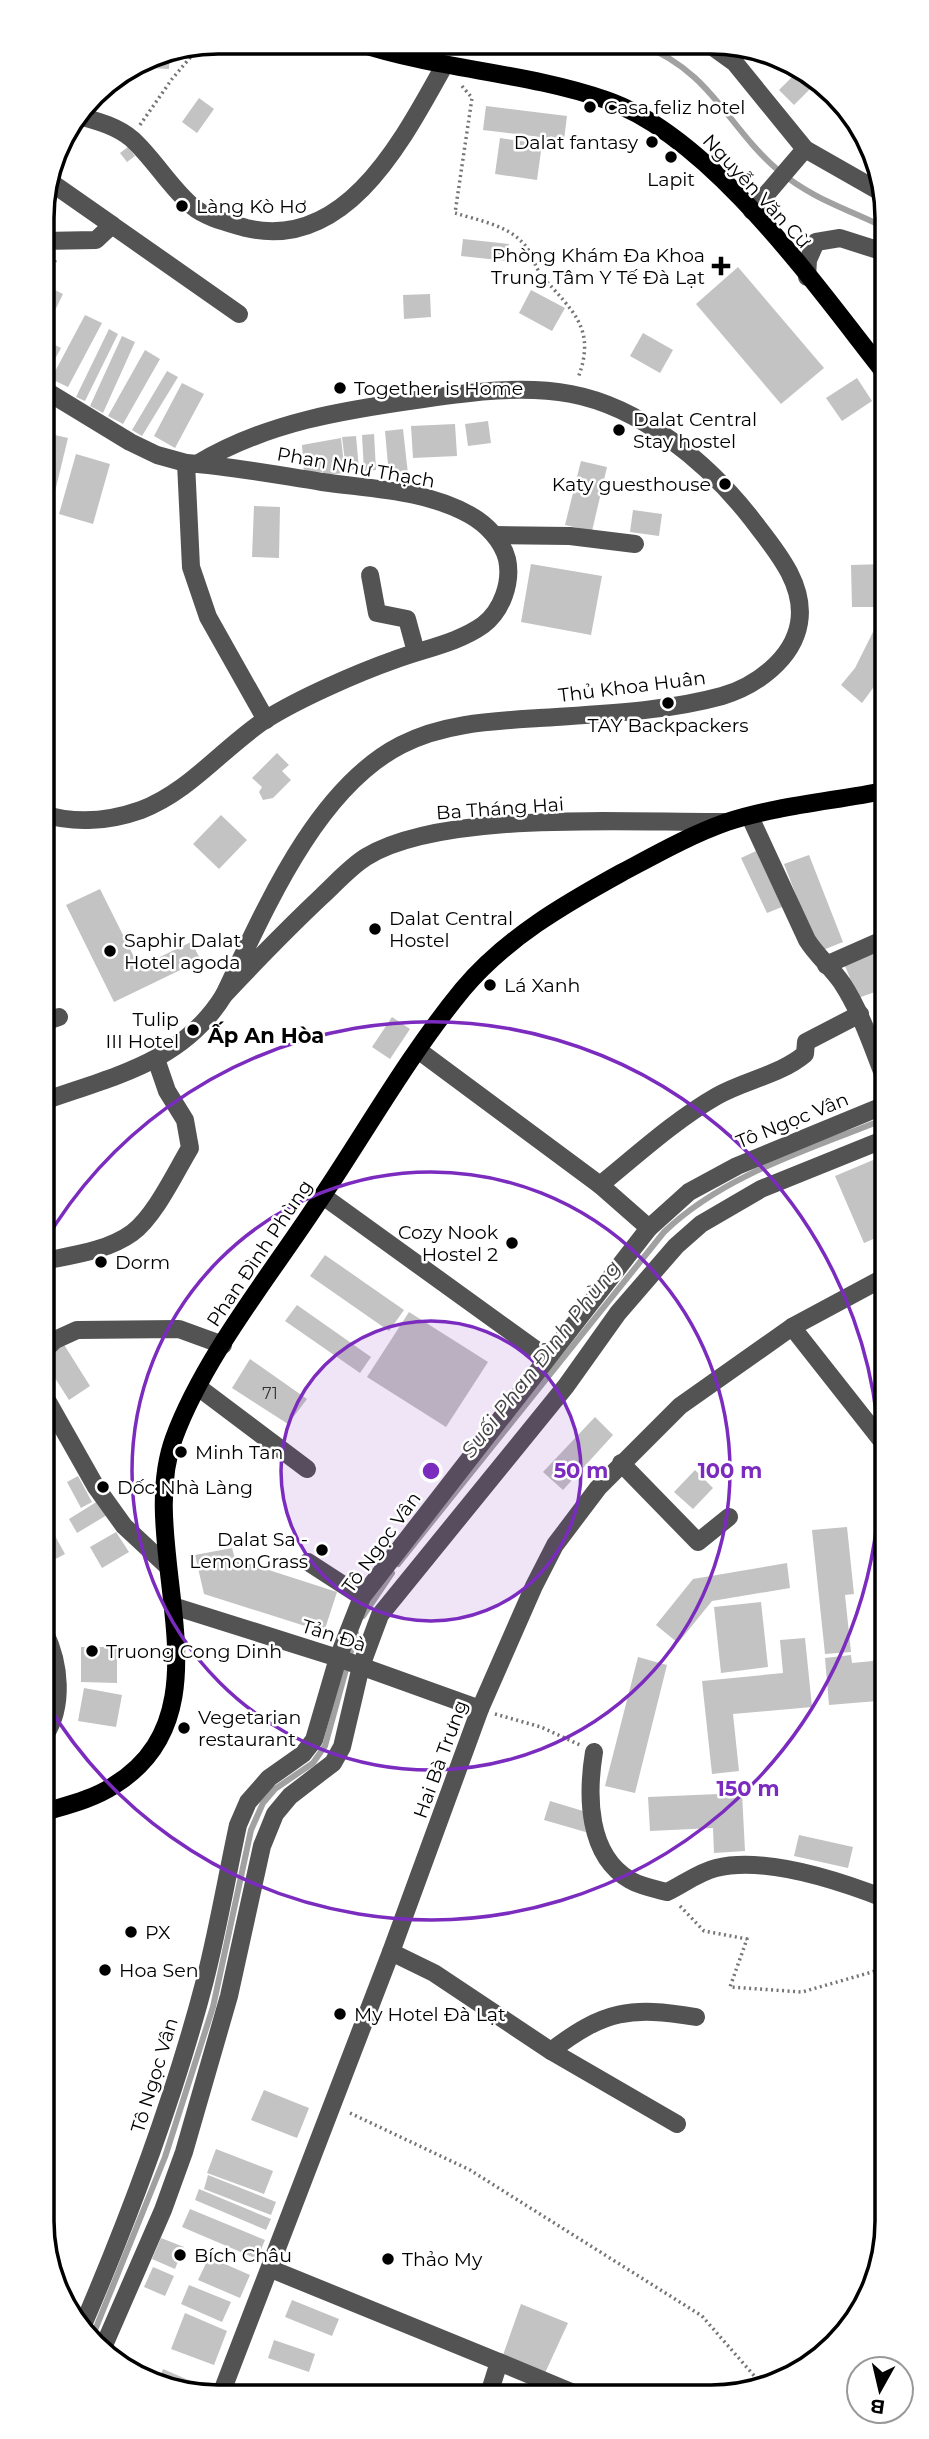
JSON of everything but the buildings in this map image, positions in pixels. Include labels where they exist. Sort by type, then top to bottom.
[{"type":"main road","name":"Nguyễn Văn Cừ","points":[[401,55],[444,66],[555,84],[609,100],[655,123],[694,151],[752,211],[875,361]]},
{"type":"main road","name":"Ba Tháng Hai","points":[[727,822],[875,793]]},
{"type":"main road","name":"Phan Đình Phùng","points":[[54,1809],[112,1787],[137,1769],[158,1742],[170,1713],[178,1671],[162,1513],[165,1470],[173,1440],[198,1387],[223,1345],[418,1050],[464,989],[529,928],[665,849],[727,822]]},
{"type":"street","points":[[724,55],[735,63],[805,149],[872,187]]},
{"type":"street","points":[[88,119],[108,124],[131,139],[173,189],[196,209],[228,223],[260,231],[297,228],[329,216],[351,201],[404,135],[444,66]]},
{"type":"street","points":[[752,211],[805,149]]},
{"type":"street","points":[[58,187],[239,314]]},
{"type":"street","points":[[55,241],[96,240],[112,225]]},
{"type":"street","points":[[807,277],[808,260],[816,242],[840,238],[875,249]]},
{"type":"street","name":"Thủ Khoa Huân","points":[[192,463],[238,441],[294,421],[349,409],[509,390],[572,394],[623,412],[663,436],[708,471],[774,547],[794,582],[800,621],[788,653],[767,674],[725,695],[629,712],[450,727],[401,745],[365,769],[321,817],[287,868],[224,995]]},
{"type":"street","name":"Phan Như Thạch","points":[[55,396],[130,442],[158,455],[192,463],[425,497],[471,516],[495,535]]},
{"type":"street","points":[[192,463],[191,567],[208,617],[266,720]]},
{"type":"street","points":[[55,818],[107,820],[142,809],[171,794],[266,720],[373,667],[465,634],[483,624],[497,609],[506,592],[507,566],[495,535],[570,536],[635,544]]},
{"type":"street","points":[[370,575],[377,613],[407,619],[416,652]]},
{"type":"street","points":[[750,817],[807,940],[841,981],[860,1014],[875,1052]]},
{"type":"street","name":"Ba Tháng Hai","points":[[55,1097],[156,1059],[186,1042],[212,1015],[224,995],[283,934],[365,858],[396,843],[442,831],[495,826],[727,822]]},
{"type":"street","points":[[826,965],[875,944]]},
{"type":"street","points":[[600,1185],[717,1096],[790,1066],[805,1054],[806,1042],[860,1014]]},
{"type":"street","points":[[418,1050],[600,1185],[649,1228]]},
{"type":"street","points":[[54,1259],[103,1248],[133,1233],[163,1193],[190,1148],[185,1120],[167,1091],[156,1059]]},
{"type":"street","name":"Tô Ngọc Vân","points":[[105,2340],[130,2251],[152,2152],[205,1980],[238,1825],[248,1802],[269,1778],[303,1754],[314,1740],[338,1658],[362,1597],[649,1228],[689,1192],[737,1166],[875,1109]]},
{"type":"street","name":"Tô Ngọc Vân","points":[[87,2319],[130,2251],[184,2152],[220,2033],[262,1846],[275,1814],[290,1796],[332,1763],[342,1747],[361,1666],[380,1615],[566,1386],[618,1313],[676,1246],[701,1224],[761,1189],[875,1143]]},
{"type":"street","points":[[323,1196],[547,1357]]},
{"type":"street","name":"Hai Bà Trưng","points":[[225,2385],[391,1952],[480,1709],[555,1545],[598,1488],[680,1406],[792,1327],[874,1283]]},
{"type":"street","points":[[792,1327],[874,1430]]},
{"type":"street","points":[[54,1341],[77,1330],[179,1329],[223,1345]]},
{"type":"street","points":[[198,1387],[307,1469]]},
{"type":"street","points":[[54,1414],[96,1488],[124,1526],[167,1566]]},
{"type":"street","points":[[621,1463],[698,1542],[729,1517]]},
{"type":"street","points":[[308,1562],[362,1597]]},
{"type":"street","name":"Tản Đà","points":[[173,1606],[338,1658],[480,1709]]},
{"type":"street","points":[[54,1664],[58,1684],[54,1714]]},
{"type":"street","points":[[594,1752],[589,1785],[593,1822],[606,1858],[631,1881],[667,1892],[715,1868],[750,1865],[826,1879],[874,1895]]},
{"type":"street","points":[[391,1952],[434,1973],[551,2051],[677,2124]]},
{"type":"street","points":[[551,2051],[584,2025],[607,2017],[636,2011],[696,2017]]},
{"type":"street","points":[[271,2269],[554,2385]]},
{"type":"street","points":[[492,2385],[499,2362]]},
{"type":"path","points":[[131,139],[172,79],[191,57]]},
{"type":"path","points":[[444,66],[472,98],[455,213],[497,226],[523,243],[540,273],[580,320],[586,340],[585,361],[572,394]]},
{"type":"path","points":[[480,1709],[541,1727],[594,1752]]},
{"type":"path","points":[[667,1892],[704,1931],[747,1939],[730,1987],[802,1992],[874,1971]]},
{"type":"path","points":[[332,2105],[470,2170],[702,2316],[757,2378]]},
{"type":"waterway","points":[[662,54],[703,85],[761,154],[779,171],[817,196],[875,223]]},
{"type":"waterway","name":"Suối Phan Đình Phùng","points":[[398,1564],[664,1232],[687,1212],[740,1179],[768,1165],[875,1123]]},
{"type":"waterway","name":"Suối Phan Đình Phùng","points":[[363,1616],[392,1573]]},
{"type":"waterway","name":"Suối Phan Đình Phùng","points":[[95,2329],[165,2157],[213,2007],[251,1830],[263,1803],[275,1789],[313,1763],[325,1746],[356,1633]]},
{"type":"place","name":"Casa feliz hotel","points":[[590,107]]},
{"type":"place","name":"Dalat fantasy","points":[[652,142]]},
{"type":"place","name":"Lapit","points":[[671,157]]},
{"type":"place","name":"Làng Kò Hơ","points":[[182,206]]},
{"type":"place","name":"Phòng Khám Đa Khoa Trung Tâm Y Tế Đà Lạt","points":[[721,266]]},
{"type":"place","name":"Together is Home","points":[[340,388]]},
{"type":"place","name":"Dalat Central Stay hostel","points":[[619,430]]},
{"type":"place","name":"Katy guesthouse","points":[[725,484]]},
{"type":"place","name":"TAY Backpackers","points":[[668,703]]},
{"type":"place","name":"Dalat Central Hostel","points":[[375,929]]},
{"type":"place","name":"Saphir Dalat Hotel agoda","points":[[110,951]]},
{"type":"place","name":"Lá Xanh","points":[[490,985]]},
{"type":"place","name":"Tulip III Hotel","points":[[193,1030]]},
{"type":"place","name":"Cozy Nook Hostel 2","points":[[512,1243]]},
{"type":"place","name":"Dorm","points":[[101,1262]]},
{"type":"place","name":"Minh Tan","points":[[181,1452]]},
{"type":"place","name":"Dốc Nhà Làng","points":[[103,1487]]},
{"type":"place","name":"Dalat Sa - LemonGrass","points":[[322,1550]]},
{"type":"place","name":"Truong Cong Dinh","points":[[92,1651]]},
{"type":"place","name":"Vegetarian restaurant","points":[[184,1728]]},
{"type":"place","name":"PX","points":[[131,1932]]},
{"type":"place","name":"Hoa Sen","points":[[105,1970]]},
{"type":"place","name":"My Hotel Đà Lạt","points":[[340,2014]]},
{"type":"place","name":"Bích Châu","points":[[180,2255]]},
{"type":"place","name":"Thảo My","points":[[388,2259]]},
{"type":"district","name":"Ấp An Hòa","points":[[266,1036]]}]
